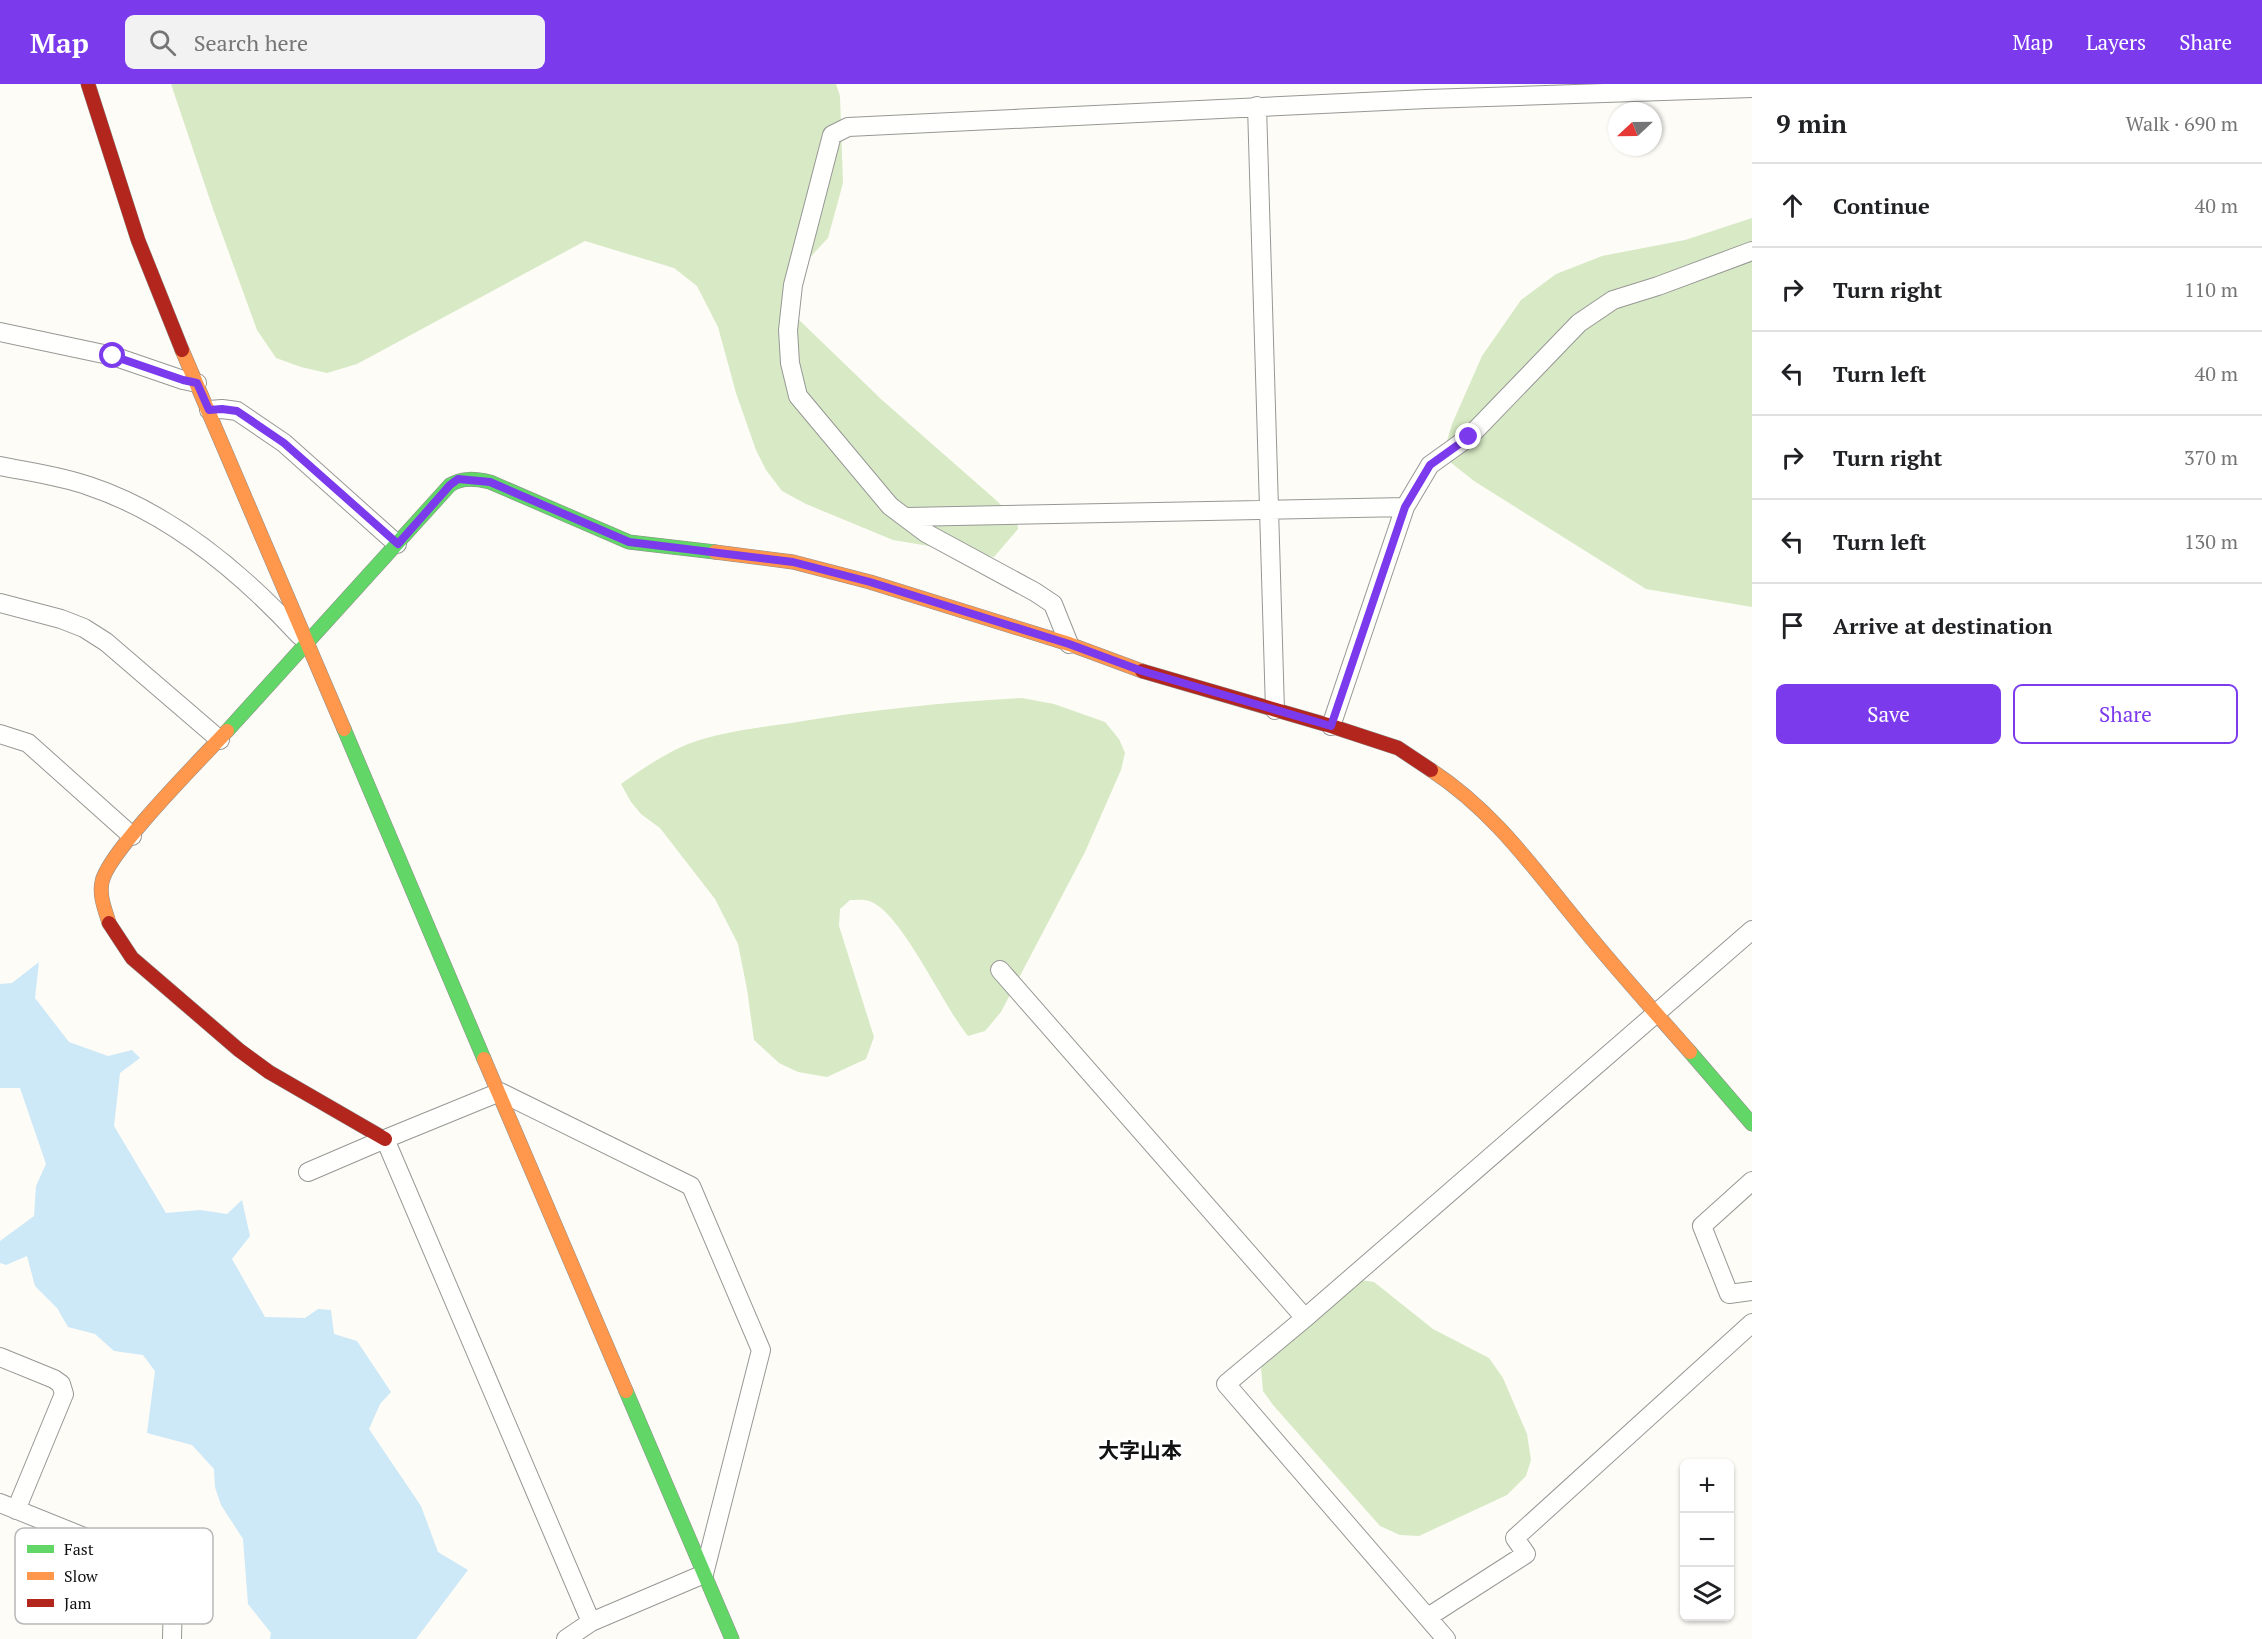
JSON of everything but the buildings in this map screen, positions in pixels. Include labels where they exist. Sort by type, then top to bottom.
[{"type":"street","points":[[88,84],[131,226],[732,1639]]},
{"type":"street","points":[[1069,644],[1053,604],[926,533],[890,506],[798,396],[790,363],[788,330],[793,285],[832,135],[848,127],[1257,106],[1427,91],[1752,88]]},
{"type":"street","points":[[1257,106],[1275,710]]},
{"type":"street","points":[[1331,726],[1405,507],[1430,465],[1469,437],[1579,323],[1613,300],[1658,286],[1752,250]]},
{"type":"street","points":[[0,333],[113,356],[197,383]]},
{"type":"street","points":[[209,410],[237,411],[284,443],[398,544]]},
{"type":"street","points":[[0,466],[90,486],[162,520],[209,553],[279,614],[307,644]]},
{"type":"street","points":[[591,1622],[385,1139],[269,1072],[239,1050],[132,958],[110,925],[101,895],[102,881],[108,866],[132,836],[450,485],[458,479],[490,482],[629,542],[793,562],[870,582],[1069,644],[1142,671],[1398,748],[1454,785],[1508,835],[1583,928],[1752,1124]]},
{"type":"street","points":[[907,517],[1405,507]]},
{"type":"street","points":[[0,603],[61,619],[84,628],[106,642],[220,740]]},
{"type":"street","points":[[0,734],[28,743],[132,836]]},
{"type":"street","points":[[1446,1639],[1226,1384],[1752,930]]},
{"type":"street","points":[[1000,970],[1305,1318]]},
{"type":"street","points":[[308,1172],[500,1092],[691,1186],[761,1350],[704,1574]]},
{"type":"street","points":[[1752,1181],[1702,1226],[1729,1294],[1752,1291]]},
{"type":"street","points":[[1428,1617],[1526,1554],[1515,1538],[1752,1323]]},
{"type":"street","points":[[0,1357],[62,1384],[64,1394],[8,1507],[61,1528]]},
{"type":"street","points":[[566,1639],[591,1622],[704,1574]]},
{"type":"street","points":[[172,1624],[172,1639]]},
{"type":"green space","points":[[171,84],[836,84],[840,96],[843,183],[828,238],[802,266],[794,315],[882,400],[997,501],[1017,521],[1018,529],[994,557],[893,540],[806,504],[782,491],[766,470],[756,450],[736,393],[718,327],[697,286],[674,268],[585,241],[357,364],[327,373],[276,358],[257,330]]},
{"type":"green space","points":[[1752,218],[1752,607],[1646,589],[1474,481],[1450,462],[1445,448],[1452,424],[1482,356],[1521,300],[1556,274],[1602,256],[1685,240]]},
{"type":"green space","points":[[1022,698],[1054,704],[1105,722],[1119,739],[1125,753],[1121,770],[1085,852],[1001,1012],[985,1031],[968,1036],[908,940],[894,922],[881,908],[869,901],[850,900],[840,909],[839,926],[874,1037],[866,1059],[827,1077],[798,1072],[779,1063],[754,1040],[738,944],[715,899],[660,828],[641,814],[631,802],[621,784],[653,762],[679,748],[726,733],[878,710]]},
{"type":"green space","points":[[1354,1279],[1374,1282],[1433,1329],[1489,1358],[1503,1378],[1527,1434],[1531,1460],[1526,1476],[1507,1495],[1419,1536],[1400,1535],[1380,1526],[1263,1391],[1261,1368],[1321,1291],[1336,1283]]},
{"type":"water","points":[[39,962],[35,998],[69,1042],[108,1056],[132,1050],[140,1058],[120,1073],[114,1126],[166,1213],[200,1210],[227,1214],[242,1200],[250,1236],[232,1259],[265,1317],[305,1318],[318,1309],[331,1310],[334,1334],[357,1341],[391,1392],[380,1404],[369,1429],[421,1506],[438,1552],[468,1570],[416,1639],[270,1639],[271,1633],[248,1604],[243,1539],[221,1505],[215,1487],[214,1469],[192,1445],[147,1433],[155,1371],[143,1355],[114,1351],[95,1334],[68,1327],[57,1308],[35,1286],[27,1256],[6,1265],[0,1263],[0,1241],[34,1216],[36,1186],[46,1164],[20,1088],[0,1088],[0,984],[12,983]]},
{"type":"traffic: fast","points":[[227,731],[455,482],[470,479],[490,482],[629,542],[715,552]]},
{"type":"traffic: fast","points":[[344,729],[484,1059]]},
{"type":"traffic: fast","points":[[1690,1052],[1752,1124]]},
{"type":"traffic: fast","points":[[626,1391],[732,1639]]},
{"type":"traffic: slow","points":[[182,350],[344,729]]},
{"type":"traffic: slow","points":[[715,552],[793,562],[870,582],[1069,644],[1142,671]]},
{"type":"traffic: slow","points":[[109,923],[101,892],[102,882],[108,868],[137,829],[227,731]]},
{"type":"traffic: slow","points":[[1431,770],[1475,804],[1512,842],[1690,1052]]},
{"type":"traffic: slow","points":[[484,1059],[626,1391]]},
{"type":"traffic: jam","points":[[88,84],[138,240],[182,350]]},
{"type":"traffic: jam","points":[[1142,671],[1398,748],[1431,770]]},
{"type":"traffic: jam","points":[[109,923],[132,958],[239,1050],[269,1072],[385,1139]]},
{"type":"district","name":"大字山本","points":[[1140,1450]]},
{"type":"route","points":[[113,356],[197,383],[209,410],[237,411],[284,443],[398,544],[450,485],[458,479],[490,482],[629,542],[793,562],[870,582],[1069,644],[1142,671],[1331,726],[1405,507],[1430,465],[1469,437]]}]
